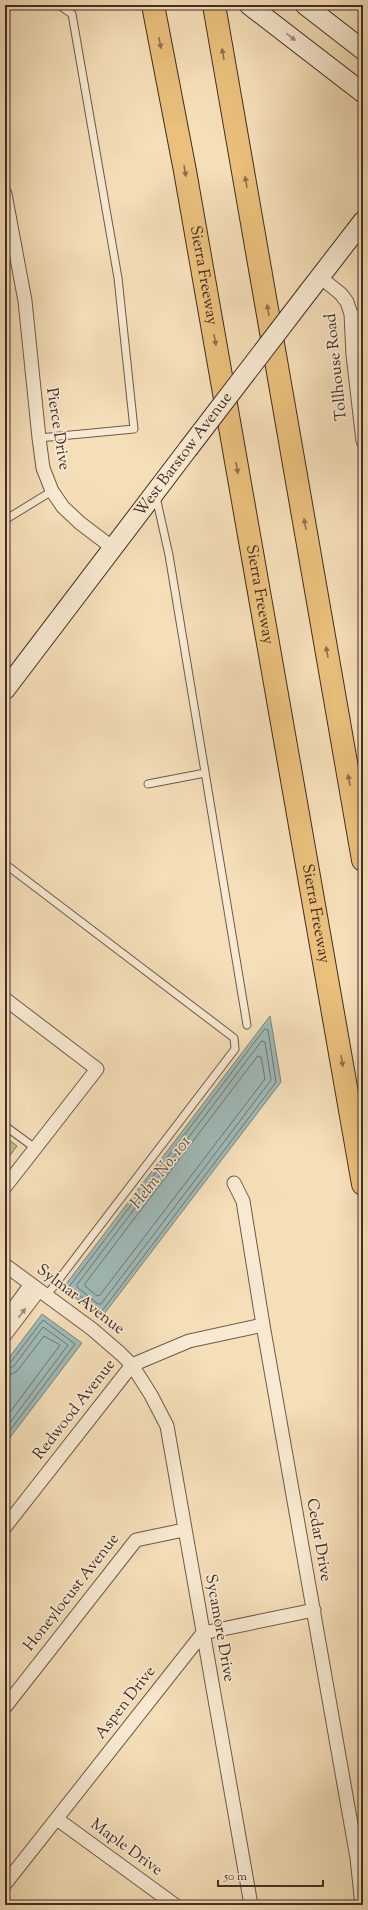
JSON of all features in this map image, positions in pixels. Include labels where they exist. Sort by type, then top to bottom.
[{"type":"highway","name":"Sierra Freeway","points":[[153,5],[185,170],[363,1184]]},
{"type":"highway","points":[[214,5],[363,860]]},
{"type":"main road","points":[[305,5],[363,50]]},
{"type":"main road","points":[[255,9],[363,93]]},
{"type":"main road","name":"West Barstow Avenue","points":[[5,690],[363,221]]},
{"type":"street","name":"Pierce Drive","points":[[5,194],[25,301],[43,468],[52,491],[63,507],[80,523],[113,548]]},
{"type":"street","name":"Tollhouse Road","points":[[314,284],[341,294],[357,314],[363,440]]},
{"type":"street","points":[[5,999],[97,1069],[5,1187]]},
{"type":"street","name":"Cedar Drive","points":[[234,1183],[243,1201],[263,1325],[357,1858],[362,1905]]},
{"type":"street","name":"Sylmar Avenue","points":[[5,1265],[110,1344],[132,1365]]},
{"type":"street","points":[[5,1320],[39,1290]]},
{"type":"street","points":[[5,1335],[39,1290]]},
{"type":"street","name":"Redwood Avenue","points":[[5,1527],[132,1365],[189,1341],[263,1325]]},
{"type":"street","name":"Sycamore Drive","points":[[132,1365],[151,1395],[167,1426],[184,1530],[251,1905]]},
{"type":"street","name":"Honeylocust Avenue","points":[[5,1707],[136,1540],[184,1530]]},
{"type":"street","points":[[203,1633],[314,1610]]},
{"type":"street","name":"Aspen Drive","points":[[5,1884],[203,1633]]},
{"type":"street","name":"Maple Drive","points":[[57,1819],[175,1905]]},
{"type":"lane","points":[[39,438],[134,429],[116,263],[72,14],[59,5]]},
{"type":"lane","points":[[5,522],[8,518],[52,491]]},
{"type":"lane","points":[[155,493],[169,555],[247,1025]]},
{"type":"lane","points":[[148,784],[205,773]]},
{"type":"lane","points":[[5,864],[234,1038],[235,1049],[39,1290]]},
{"type":"lane","points":[[5,1126],[35,1148]]},
{"type":"green space","points":[[5,1137],[17,1146],[5,1162]]},
{"type":"water","name":"Helm No. 101","points":[[270,1016],[281,1082],[101,1318],[63,1288]]},
{"type":"water","points":[[42,1314],[82,1343],[5,1444],[5,1363]]}]
